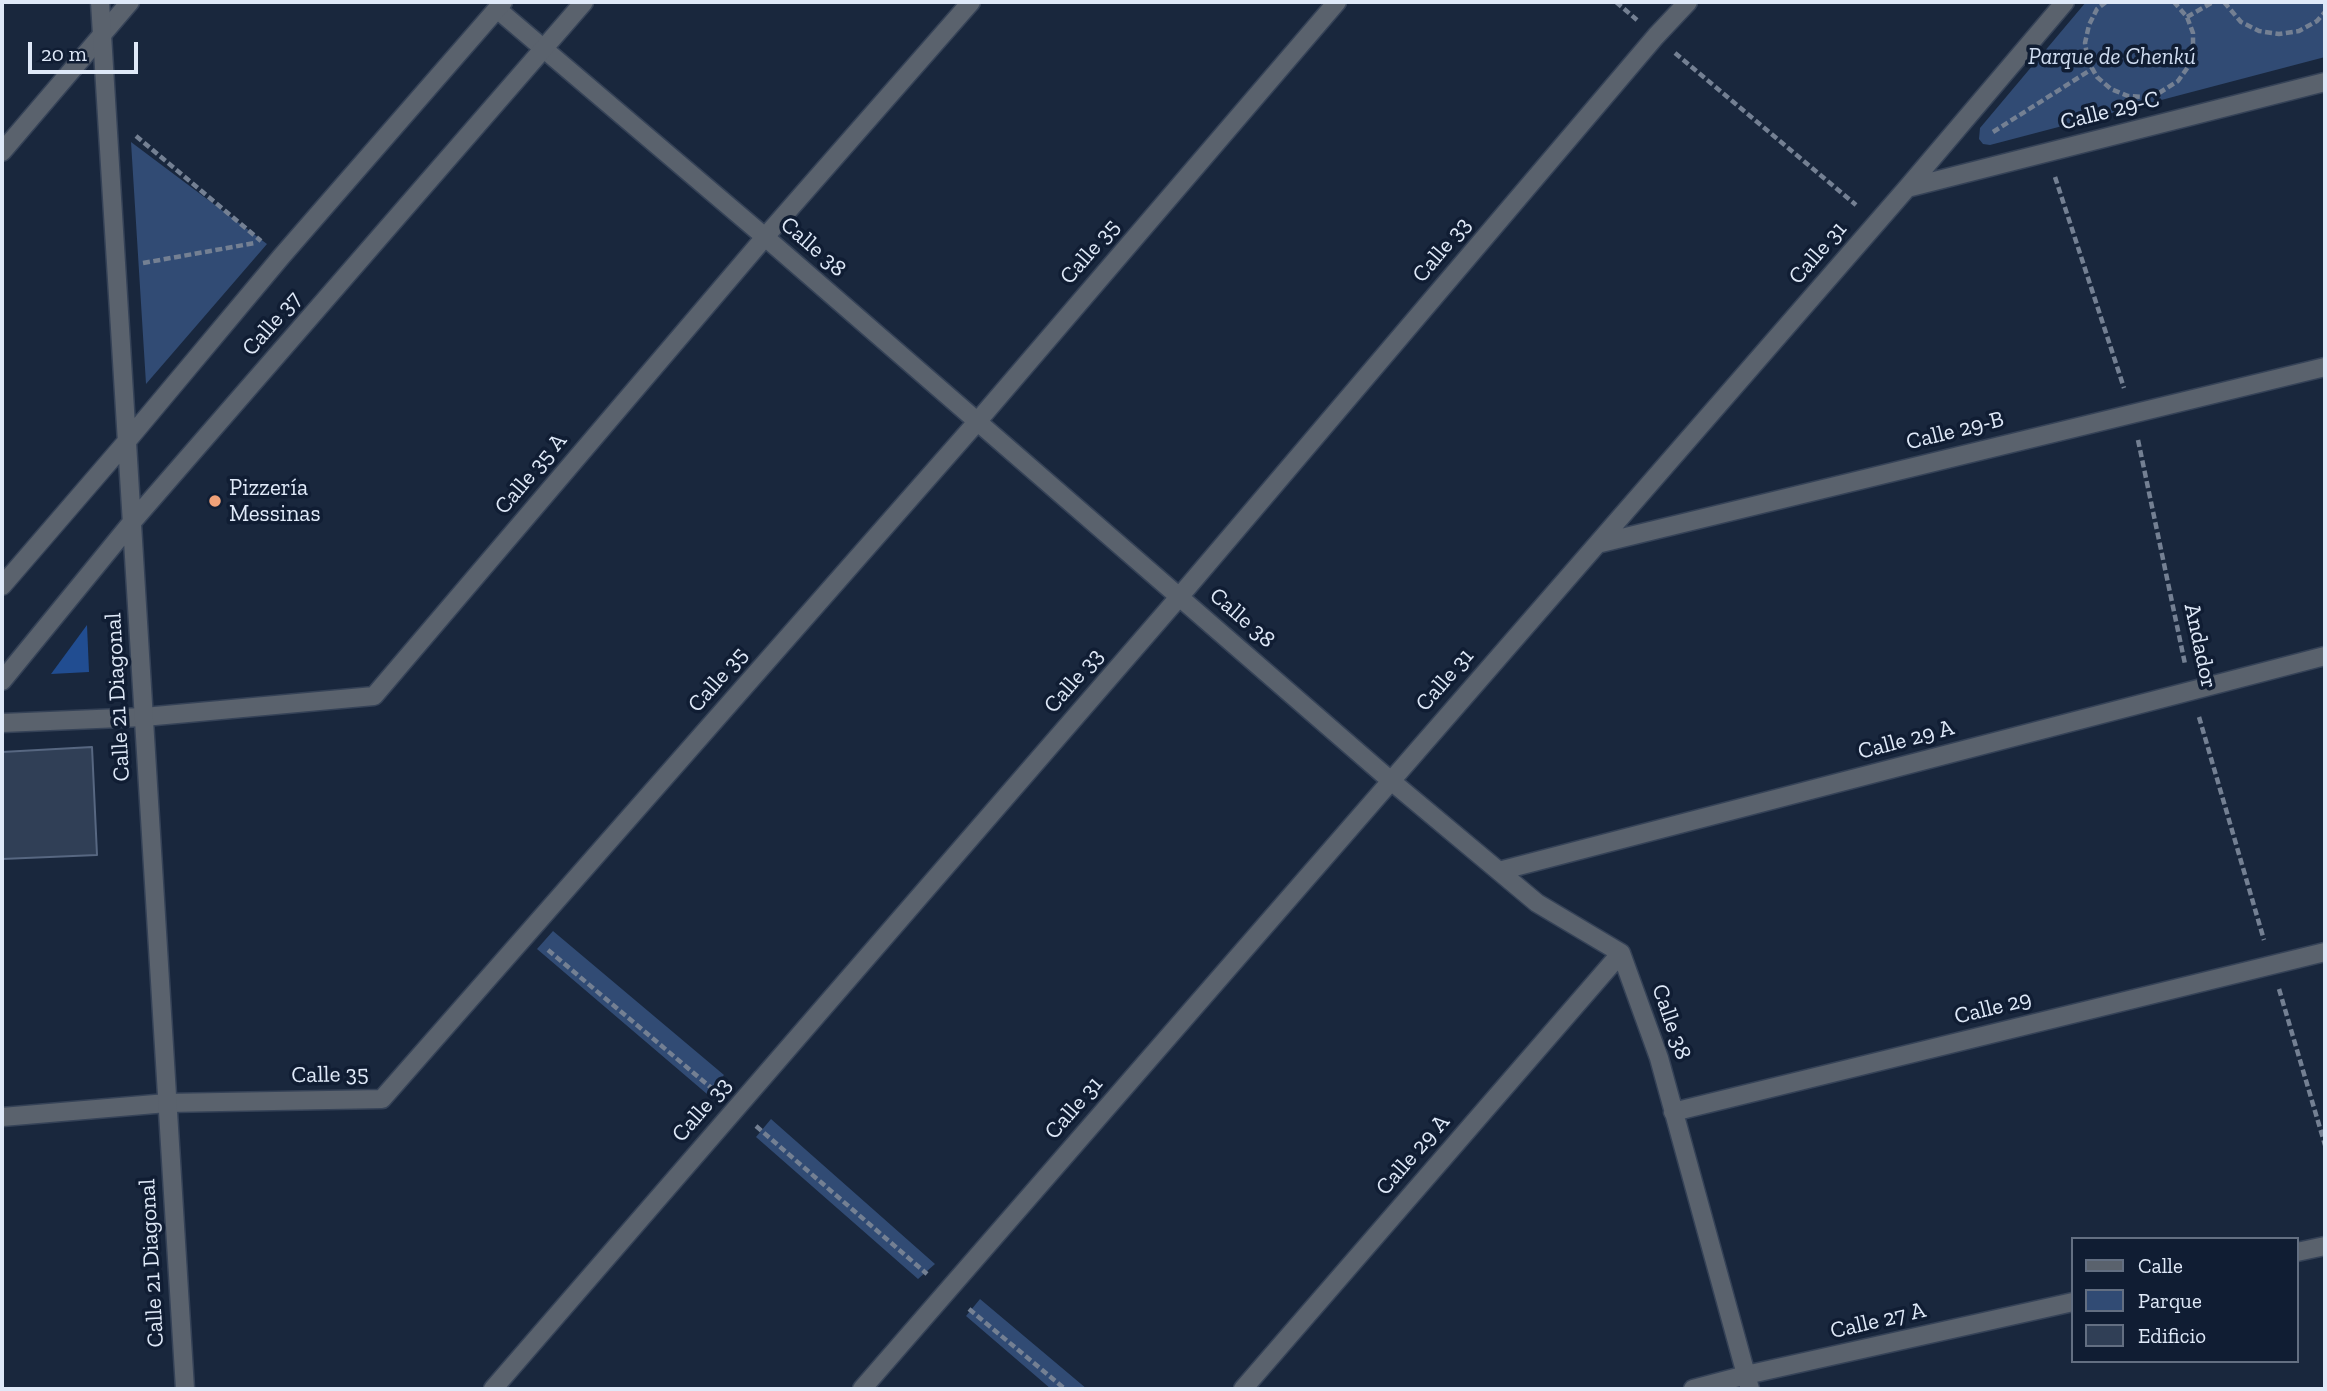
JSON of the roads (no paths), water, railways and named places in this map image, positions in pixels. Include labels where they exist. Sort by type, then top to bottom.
[{"type":"street","name":"Calle 21 Diagonal","points":[[100,2],[185,1389]]},
{"type":"street","points":[[2,152],[130,2]]},
{"type":"street","name":"Calle 37","points":[[2,681],[132,522],[584,2]]},
{"type":"street","name":"Calle 35 A","points":[[2,723],[144,717],[374,696],[765,237],[971,2]]},
{"type":"street","name":"Calle 35","points":[[2,1118],[167,1103],[382,1099],[977,422],[1337,2]]},
{"type":"street","name":"Calle 33","points":[[493,1389],[1180,596],[1656,36],[1688,2]]},
{"type":"street","name":"Calle 31","points":[[862,1389],[1907,188],[2065,2]]},
{"type":"street","name":"Calle 37","points":[[2,586],[281,257],[500,5]]},
{"type":"street","name":"Calle 38","points":[[500,5],[544,49],[765,237],[1390,780],[1537,903],[1620,953],[1659,1058],[1748,1382]]},
{"type":"street","name":"Calle 29-C","points":[[1907,188],[2325,82]]},
{"type":"street","name":"Calle 29-B","points":[[1597,544],[2325,367]]},
{"type":"street","name":"Calle 29 A","points":[[1499,871],[2325,656]]},
{"type":"street","name":"Calle 29","points":[[1673,1112],[2325,952]]},
{"type":"street","name":"Calle 29 A","points":[[1243,1389],[1620,953]]},
{"type":"street","points":[[2299,1252],[2325,1246]]},
{"type":"street","name":"Calle 27 A","points":[[1693,1389],[1748,1382],[2072,1302]]},
{"type":"place","name":"Pizzería Messinas","points":[[215,501]]},
{"type":"park label","name":"Parque de Chenkú","points":[[2112,57]]}]
